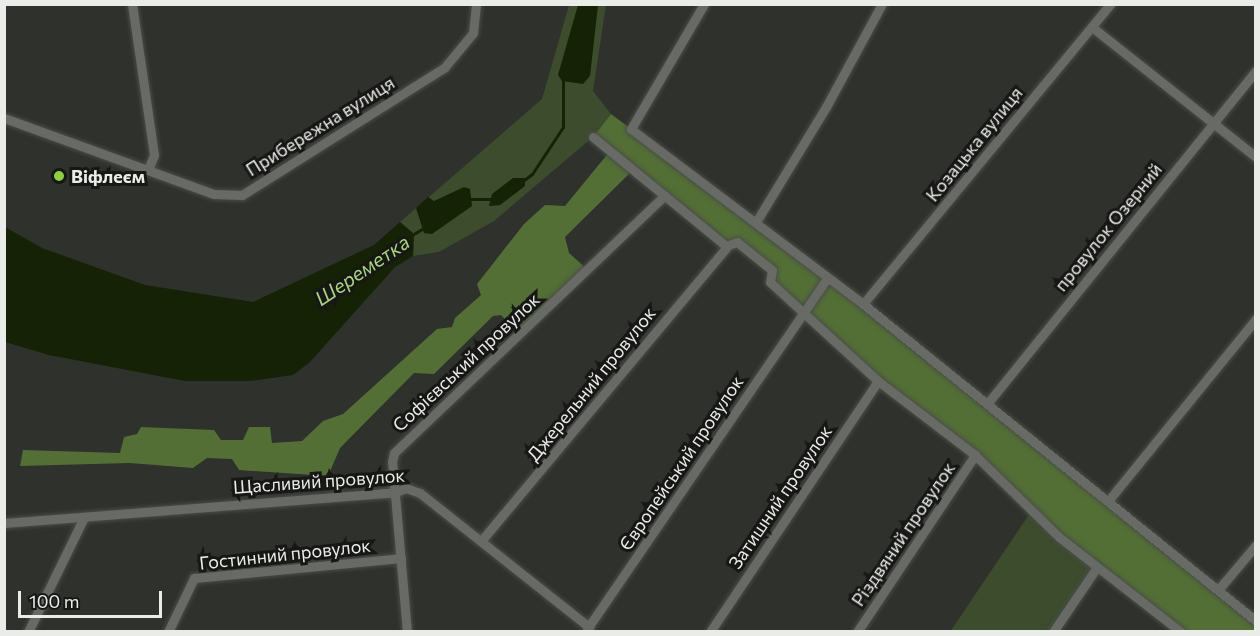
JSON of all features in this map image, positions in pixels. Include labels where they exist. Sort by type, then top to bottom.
[{"type":"street","points":[[132,4],[154,155],[148,170]]},
{"type":"street","name":"Прибережна вулиця","points":[[4,118],[214,194],[242,195],[444,68],[473,33],[476,4]]},
{"type":"street","points":[[704,4],[631,129],[863,304],[1256,621]]},
{"type":"street","points":[[756,222],[826,107],[882,4]]},
{"type":"street","name":"Козацька вулиця","points":[[863,304],[1110,4]]},
{"type":"street","points":[[1092,27],[1256,157]]},
{"type":"street","name":"провулок Озерний","points":[[987,404],[1256,71]]},
{"type":"street","points":[[593,137],[726,246],[737,242],[772,270],[771,282],[878,381],[975,455],[1059,537],[1181,632]]},
{"type":"street","name":"Софієвський провулок","points":[[406,632],[392,462],[398,447],[664,196]]},
{"type":"street","name":"Джерельний провулок","points":[[481,541],[726,248]]},
{"type":"street","name":"Європейський провулок","points":[[588,629],[827,278]]},
{"type":"street","points":[[1107,501],[1256,319]]},
{"type":"street","name":"Затишний провулок","points":[[710,632],[878,381]]},
{"type":"street","name":"Різдвяний провулок","points":[[857,632],[975,455]]},
{"type":"street","name":"Щасливий провулок","points":[[4,523],[396,492],[406,488],[420,492],[588,629]]},
{"type":"street","points":[[27,632],[84,517]]},
{"type":"street","points":[[1218,590],[1256,545]]},
{"type":"street","name":"Гостинний провулок","points":[[168,632],[194,578],[401,558]]},
{"type":"street","points":[[1053,632],[1097,567]]},
{"type":"shaded area","points":[[569,5],[606,5],[593,91],[611,114],[593,137],[494,221],[439,252],[413,256],[414,234],[400,222],[542,99]]},
{"type":"shaded area","points":[[1032,510],[1097,567],[1053,631],[950,632]]},
{"type":"green space","points":[[611,114],[756,222],[1255,621],[1255,631],[1181,631],[1059,537],[975,455],[878,381],[770,282],[772,270],[737,242],[726,246],[633,170],[565,237],[569,253],[588,270],[519,334],[501,315],[493,316],[434,374],[414,373],[340,448],[328,476],[239,470],[232,459],[207,458],[193,468],[130,463],[20,466],[23,450],[120,453],[124,437],[137,434],[141,427],[214,430],[221,440],[243,440],[249,427],[270,427],[272,443],[302,441],[323,421],[343,414],[437,329],[452,327],[455,318],[481,295],[477,284],[524,224],[545,205],[565,206],[610,151],[593,137]]},
{"type":"water","points":[[578,5],[598,5],[590,76],[583,84],[562,81],[558,75]]},
{"type":"water","points":[[513,178],[525,178],[525,186],[500,205],[489,206],[492,194]]},
{"type":"water","points":[[464,187],[470,189],[472,206],[432,234],[424,233],[416,208],[428,197],[434,201]]},
{"type":"water","points":[[400,222],[414,234],[413,256],[395,267],[310,362],[293,375],[250,381],[185,381],[49,355],[5,342],[5,227],[42,248],[145,285],[253,302],[374,245]]},
{"type":"waterway","name":"Шереметка","points":[[524,180],[532,174],[563,127],[563,78]]},
{"type":"waterway","name":"Шереметка","points":[[471,199],[493,199]]},
{"type":"waterway","name":"Шереметка","points":[[412,235],[427,226]]},
{"type":"place","name":"Віфлеєм","points":[[59,176]]}]
